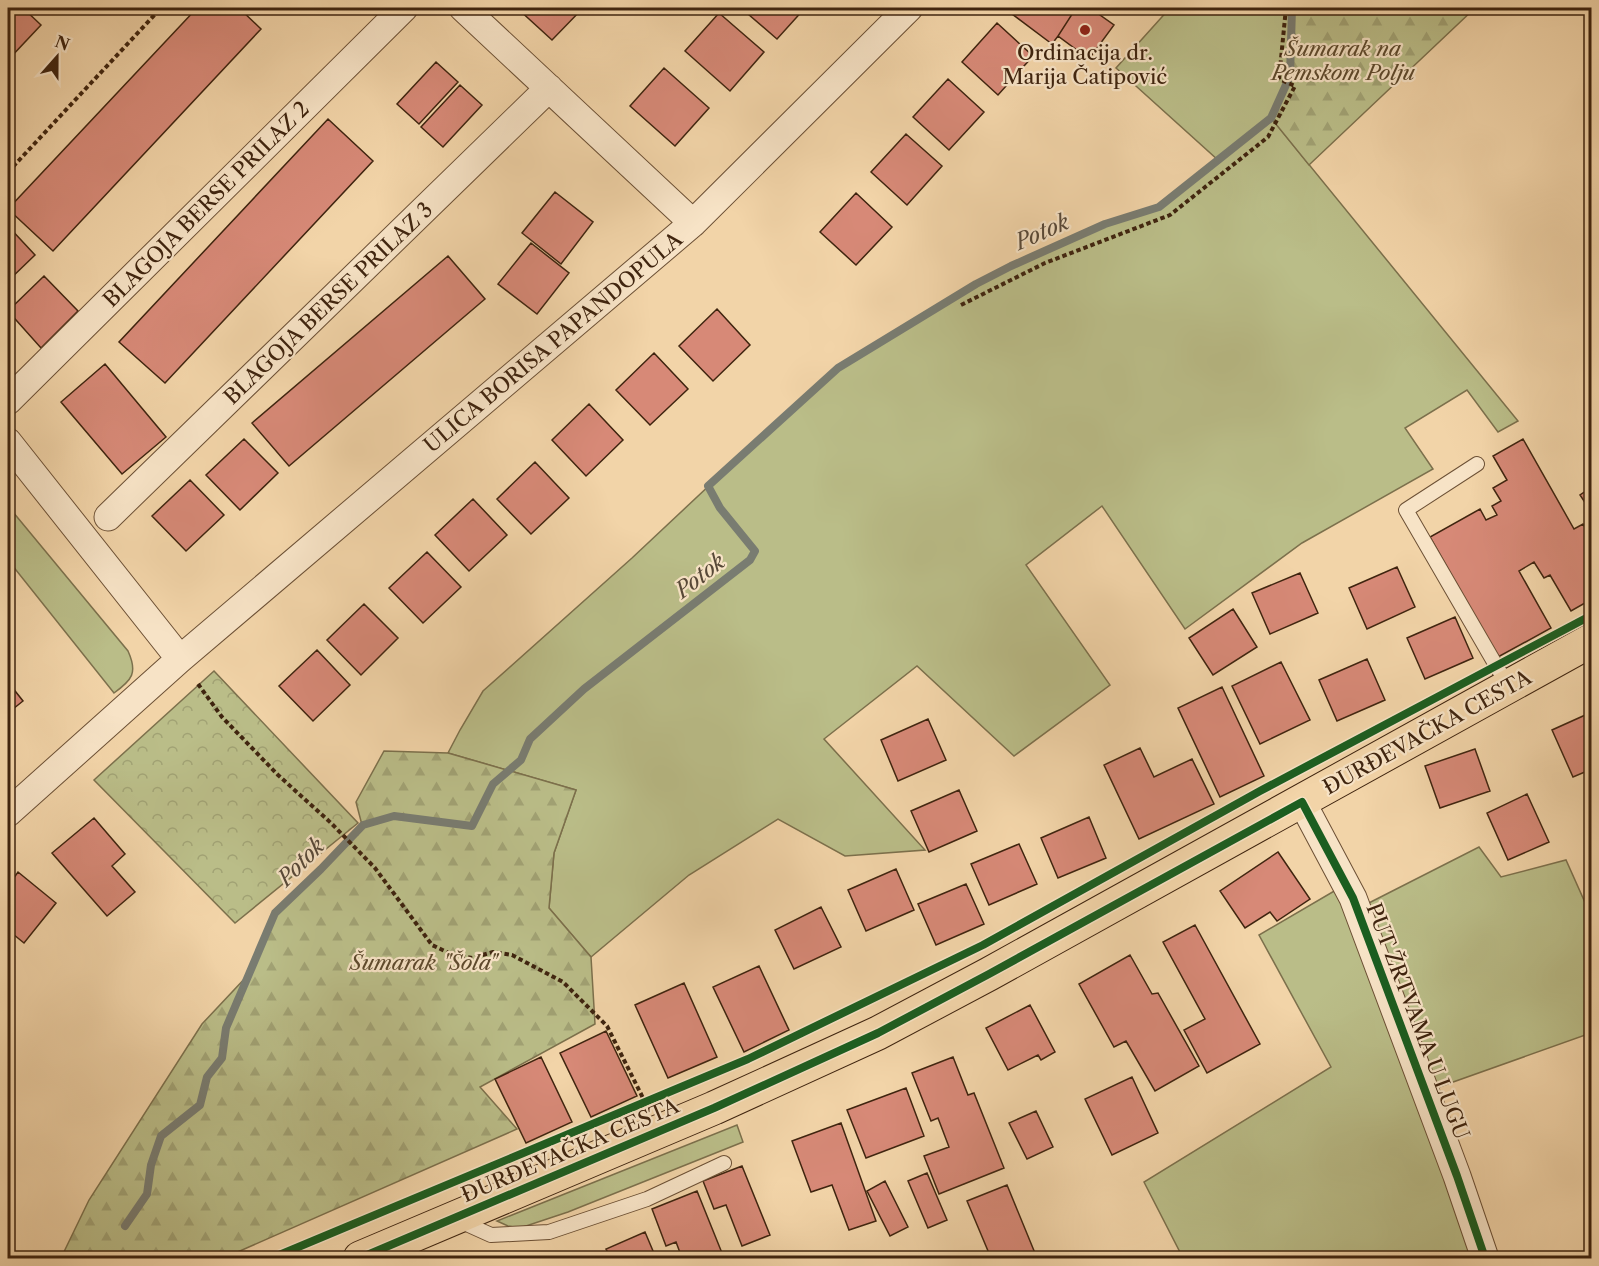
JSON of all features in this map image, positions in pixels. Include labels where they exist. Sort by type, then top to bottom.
[{"type":"main road","name":"ĐURĐEVAČKA CESTA","points":[[360,1258],[714,1108],[878,1033],[1009,963],[1592,640]]},
{"type":"street","name":"BLAGOJA BERSE PRILAZ 2","points":[[8,401],[404,8]]},
{"type":"street","points":[[463,8],[693,223]]},
{"type":"street","name":"ULICA BORISA PAPANDOPULA","points":[[8,813],[180,659],[693,223],[909,8]]},
{"type":"street","name":"BLAGOJA BERSE PRILAZ 3","points":[[108,517],[549,88]]},
{"type":"street","points":[[8,441],[180,659]]},
{"type":"street","name":"PUT ŽRTVAMA U LUGU","points":[[1302,801],[1353,898],[1457,1176],[1485,1258]]},
{"type":"lane","points":[[1478,464],[1406,510],[1508,686]]},
{"type":"lane","name":"ĐURĐEVAČKA CESTA","points":[[455,1219],[491,1235],[549,1232],[647,1199],[724,1163]]},
{"type":"path","points":[[8,172],[161,8]]},
{"type":"path","points":[[961,304],[1045,263],[1170,214],[1268,137],[1295,86],[1279,79],[1286,8]]},
{"type":"path","points":[[198,684],[222,717],[278,775],[375,868],[432,945],[451,954],[472,958],[493,952],[512,955],[563,982],[608,1026],[645,1102]]},
{"type":"path","points":[[634,1107],[655,1098]]},
{"type":"green space","points":[[1170,8],[1292,8],[1290,76],[1271,118],[1518,421],[1498,432],[1467,390],[1405,428],[1433,469],[1302,543],[1185,629],[1102,506],[1026,565],[1110,685],[1014,756],[917,666],[824,739],[925,850],[845,856],[778,819],[689,875],[591,957],[549,908],[554,853],[576,790],[448,753],[483,691],[632,558],[838,368],[976,284],[1011,266],[1105,224],[1159,207],[1219,161],[1116,68]]},
{"type":"green space","name":"Šumarak na Pemskom Polju","points":[[1292,8],[1475,8],[1309,165],[1271,118],[1290,76]]},
{"type":"green space","points":[[8,506],[128,651],[133,665],[132,675],[114,693],[8,560]]},
{"type":"green space","points":[[214,671],[358,823],[235,923],[94,780]]},
{"type":"green space","name":"Šumarak \"Šola\"","points":[[384,751],[448,753],[576,790],[554,853],[549,908],[591,957],[595,1024],[480,1087],[517,1129],[224,1258],[61,1258],[89,1200],[202,1024],[248,975],[275,913],[340,851],[362,825],[356,802]]},
{"type":"green space","points":[[1479,847],[1501,877],[1566,860],[1591,916],[1591,1033],[1425,1092],[1485,1258],[1183,1258],[1144,1182],[1331,1067],[1259,935],[1336,890],[1357,909]]},
{"type":"green space","points":[[737,1125],[743,1142],[568,1212],[520,1228],[497,1221]]},
{"type":"building","points":[[8,8],[23,8],[41,25],[8,60]]},
{"type":"building","points":[[197,8],[239,8],[261,29],[53,251],[8,209]]},
{"type":"building","points":[[517,8],[583,8],[552,40]]},
{"type":"building","points":[[741,8],[805,8],[777,39]]},
{"type":"building","points":[[1004,8],[1090,8],[1114,25],[1089,59],[1058,36],[1052,44]]},
{"type":"building","name":"Ordinacija dr. Marija Čatipović","points":[[1076,8],[1090,8],[1114,25],[1089,59],[1058,36]]},
{"type":"building","points":[[719,13],[764,52],[730,91],[685,51]]},
{"type":"building","points":[[997,23],[1033,56],[998,95],[962,62]]},
{"type":"building","points":[[436,62],[458,82],[419,124],[397,104]]},
{"type":"building","points":[[664,68],[709,108],[675,146],[630,106]]},
{"type":"building","points":[[948,79],[984,112],[949,150],[913,117]]},
{"type":"building","points":[[460,85],[482,105],[443,147],[421,127]]},
{"type":"building","points":[[328,119],[373,161],[165,383],[119,342]]},
{"type":"building","points":[[906,134],[942,166],[907,205],[871,172]]},
{"type":"building","points":[[555,192],[593,222],[561,264],[522,233]]},
{"type":"building","points":[[856,193],[892,227],[856,265],[820,232]]},
{"type":"building","points":[[8,226],[35,255],[8,281]]},
{"type":"building","points":[[531,243],[569,273],[537,314],[498,284]]},
{"type":"building","points":[[448,256],[485,299],[289,466],[252,423]]},
{"type":"building","points":[[44,276],[78,311],[41,348],[8,311]]},
{"type":"building","points":[[717,309],[750,345],[713,381],[679,346]]},
{"type":"building","points":[[654,353],[688,389],[650,425],[616,390]]},
{"type":"building","points":[[105,364],[166,437],[122,474],[61,402]]},
{"type":"building","points":[[589,404],[623,440],[586,476],[552,440]]},
{"type":"building","points":[[244,439],[278,473],[240,510],[206,475]]},
{"type":"building","points":[[1523,439],[1574,529],[1583,524],[1592,539],[1592,599],[1571,611],[1550,575],[1544,578],[1534,562],[1519,571],[1551,628],[1498,657],[1430,537],[1480,509],[1486,520],[1497,515],[1492,506],[1501,501],[1493,488],[1507,480],[1493,456]]},
{"type":"building","points":[[535,462],[569,498],[531,534],[497,499]]},
{"type":"building","points":[[190,480],[224,515],[186,551],[152,516]]},
{"type":"building","points":[[1592,487],[1592,505],[1588,507],[1580,495]]},
{"type":"building","points":[[473,499],[507,535],[469,571],[435,535]]},
{"type":"building","points":[[427,552],[461,587],[423,623],[389,588]]},
{"type":"building","points":[[1397,567],[1415,607],[1367,629],[1349,588]]},
{"type":"building","points":[[1300,573],[1318,613],[1270,634],[1252,593]]},
{"type":"building","points":[[364,604],[398,638],[361,675],[327,640]]},
{"type":"building","points":[[1233,609],[1257,647],[1213,675],[1189,638]]},
{"type":"building","points":[[1455,617],[1473,658],[1425,679],[1407,638]]},
{"type":"building","points":[[317,650],[350,685],[313,721],[279,686]]},
{"type":"building","points":[[1367,659],[1385,700],[1337,721],[1319,680]]},
{"type":"building","points":[[1281,662],[1310,720],[1260,744],[1232,686]]},
{"type":"building","points":[[8,682],[23,701],[8,713]]},
{"type":"building","points":[[1222,687],[1264,776],[1220,797],[1178,708]]},
{"type":"building","points":[[1592,712],[1592,769],[1573,777],[1552,730]]},
{"type":"building","points":[[928,719],[946,760],[898,781],[881,740]]},
{"type":"building","points":[[1140,748],[1154,777],[1192,759],[1214,804],[1139,839],[1104,765]]},
{"type":"building","points":[[1475,749],[1490,791],[1440,808],[1425,766]]},
{"type":"building","points":[[959,790],[977,831],[929,852],[911,811]]},
{"type":"building","points":[[1527,794],[1549,842],[1508,860],[1487,813]]},
{"type":"building","points":[[1089,817],[1106,858],[1058,878],[1041,838]]},
{"type":"building","points":[[94,818],[125,854],[112,866],[135,892],[107,916],[52,853]]},
{"type":"building","points":[[1019,844],[1037,884],[989,905],[971,864]]},
{"type":"building","points":[[1278,852],[1310,899],[1277,921],[1270,912],[1245,928],[1220,891]]},
{"type":"building","points":[[896,869],[914,910],[866,931],[848,890]]},
{"type":"building","points":[[18,872],[56,903],[24,943],[8,930],[8,886]]},
{"type":"building","points":[[966,884],[984,924],[936,945],[918,904]]},
{"type":"building","points":[[821,907],[841,947],[794,969],[775,930]]},
{"type":"building","points":[[1195,925],[1260,1044],[1207,1073],[1184,1030],[1205,1019],[1163,942]]},
{"type":"building","points":[[1130,955],[1152,994],[1158,993],[1199,1066],[1155,1091],[1126,1041],[1114,1047],[1079,984]]},
{"type":"building","points":[[759,966],[789,1030],[744,1052],[713,987]]},
{"type":"building","points":[[684,983],[717,1057],[668,1078],[635,1005]]},
{"type":"building","points":[[1030,1005],[1055,1052],[1041,1060],[1038,1055],[1008,1070],[986,1028]]},
{"type":"building","points":[[606,1031],[637,1096],[591,1117],[560,1053]]},
{"type":"building","points":[[541,1057],[572,1122],[526,1143],[495,1079]]},
{"type":"building","points":[[953,1057],[968,1095],[974,1093],[1004,1168],[939,1194],[924,1156],[949,1147],[938,1118],[931,1121],[912,1073]]},
{"type":"building","points":[[1132,1077],[1158,1133],[1112,1155],[1085,1099]]},
{"type":"building","points":[[906,1088],[924,1136],[866,1158],[847,1110]]},
{"type":"building","points":[[1036,1111],[1053,1147],[1027,1159],[1009,1123]]},
{"type":"building","points":[[841,1123],[876,1221],[849,1230],[832,1185],[811,1192],[792,1141]]},
{"type":"building","points":[[742,1166],[770,1235],[742,1246],[726,1205],[714,1209],[703,1181]]},
{"type":"building","points":[[927,1173],[947,1220],[928,1228],[908,1181]]},
{"type":"building","points":[[885,1181],[908,1227],[890,1236],[867,1191]]},
{"type":"building","points":[[1007,1185],[1037,1258],[991,1258],[967,1201]]},
{"type":"building","points":[[697,1191],[724,1258],[682,1258],[676,1242],[666,1246],[652,1209]]},
{"type":"building","points":[[645,1232],[656,1258],[611,1258],[606,1249]]},
{"type":"waterway","name":"Potok","points":[[125,1226],[147,1194],[151,1165],[161,1136],[200,1105],[207,1077],[222,1058],[226,1028],[275,913],[363,825],[394,816],[472,826],[493,784],[521,760],[530,739],[584,689],[750,560],[755,551],[720,508],[708,486],[838,368],[976,284],[1011,266],[1105,224],[1159,207],[1271,118],[1290,76],[1292,8]]},
{"type":"cycle path","points":[[272,1258],[748,1059],[983,945],[1260,791],[1592,615]]},
{"type":"cycle path","points":[[360,1258],[714,1108],[878,1033],[1302,802],[1353,898],[1457,1176],[1485,1258]]},
{"type":"place","name":"Ordinacija dr. Marija Čatipović","points":[[1085,30]]}]
